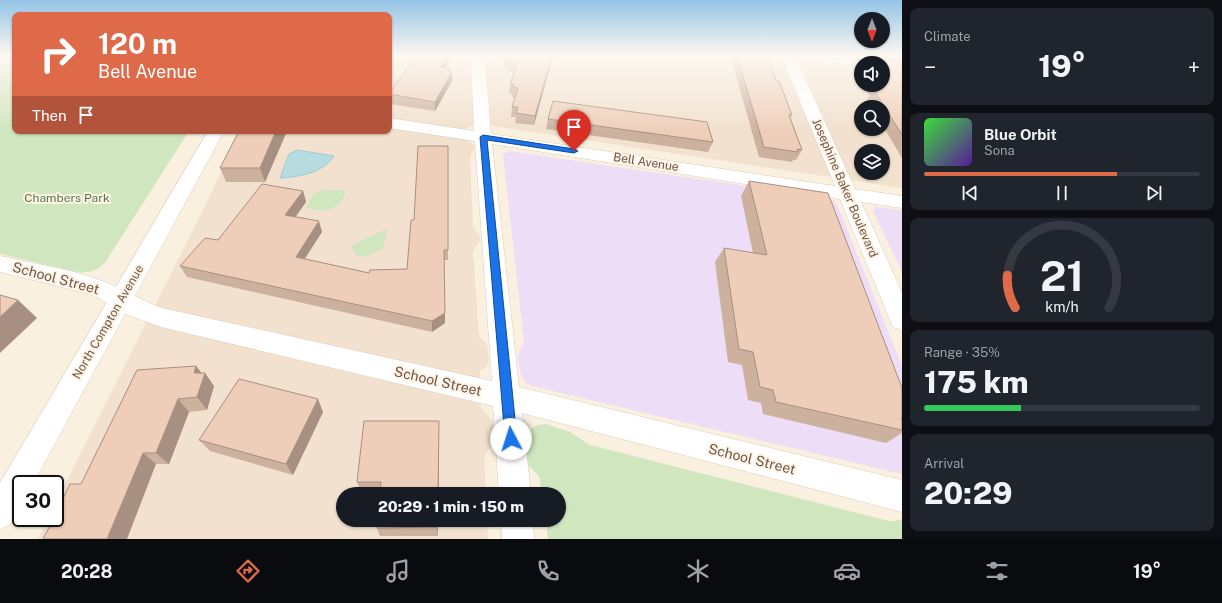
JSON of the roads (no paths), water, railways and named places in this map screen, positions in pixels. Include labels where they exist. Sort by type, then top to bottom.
[{"type":"street","points":[[479,81],[514,487]]},
{"type":"street","name":"Josephine Baker Boulevard","points":[[799,81],[902,320]]},
{"type":"street","name":"Bell Avenue","points":[[392,123],[902,202]]},
{"type":"street","name":"North Compton Avenue","points":[[0,513],[214,134]]},
{"type":"street","name":"School Street","points":[[0,264],[86,284],[105,291],[136,308],[161,317],[507,397],[902,496]]},
{"type":"street","points":[[517,527],[518,539]]},
{"type":"water","points":[[297,150],[334,156],[324,166],[310,173],[295,177],[280,178],[289,154]]},
{"type":"park label","name":"Chambers Park","points":[[67,198]]}]
